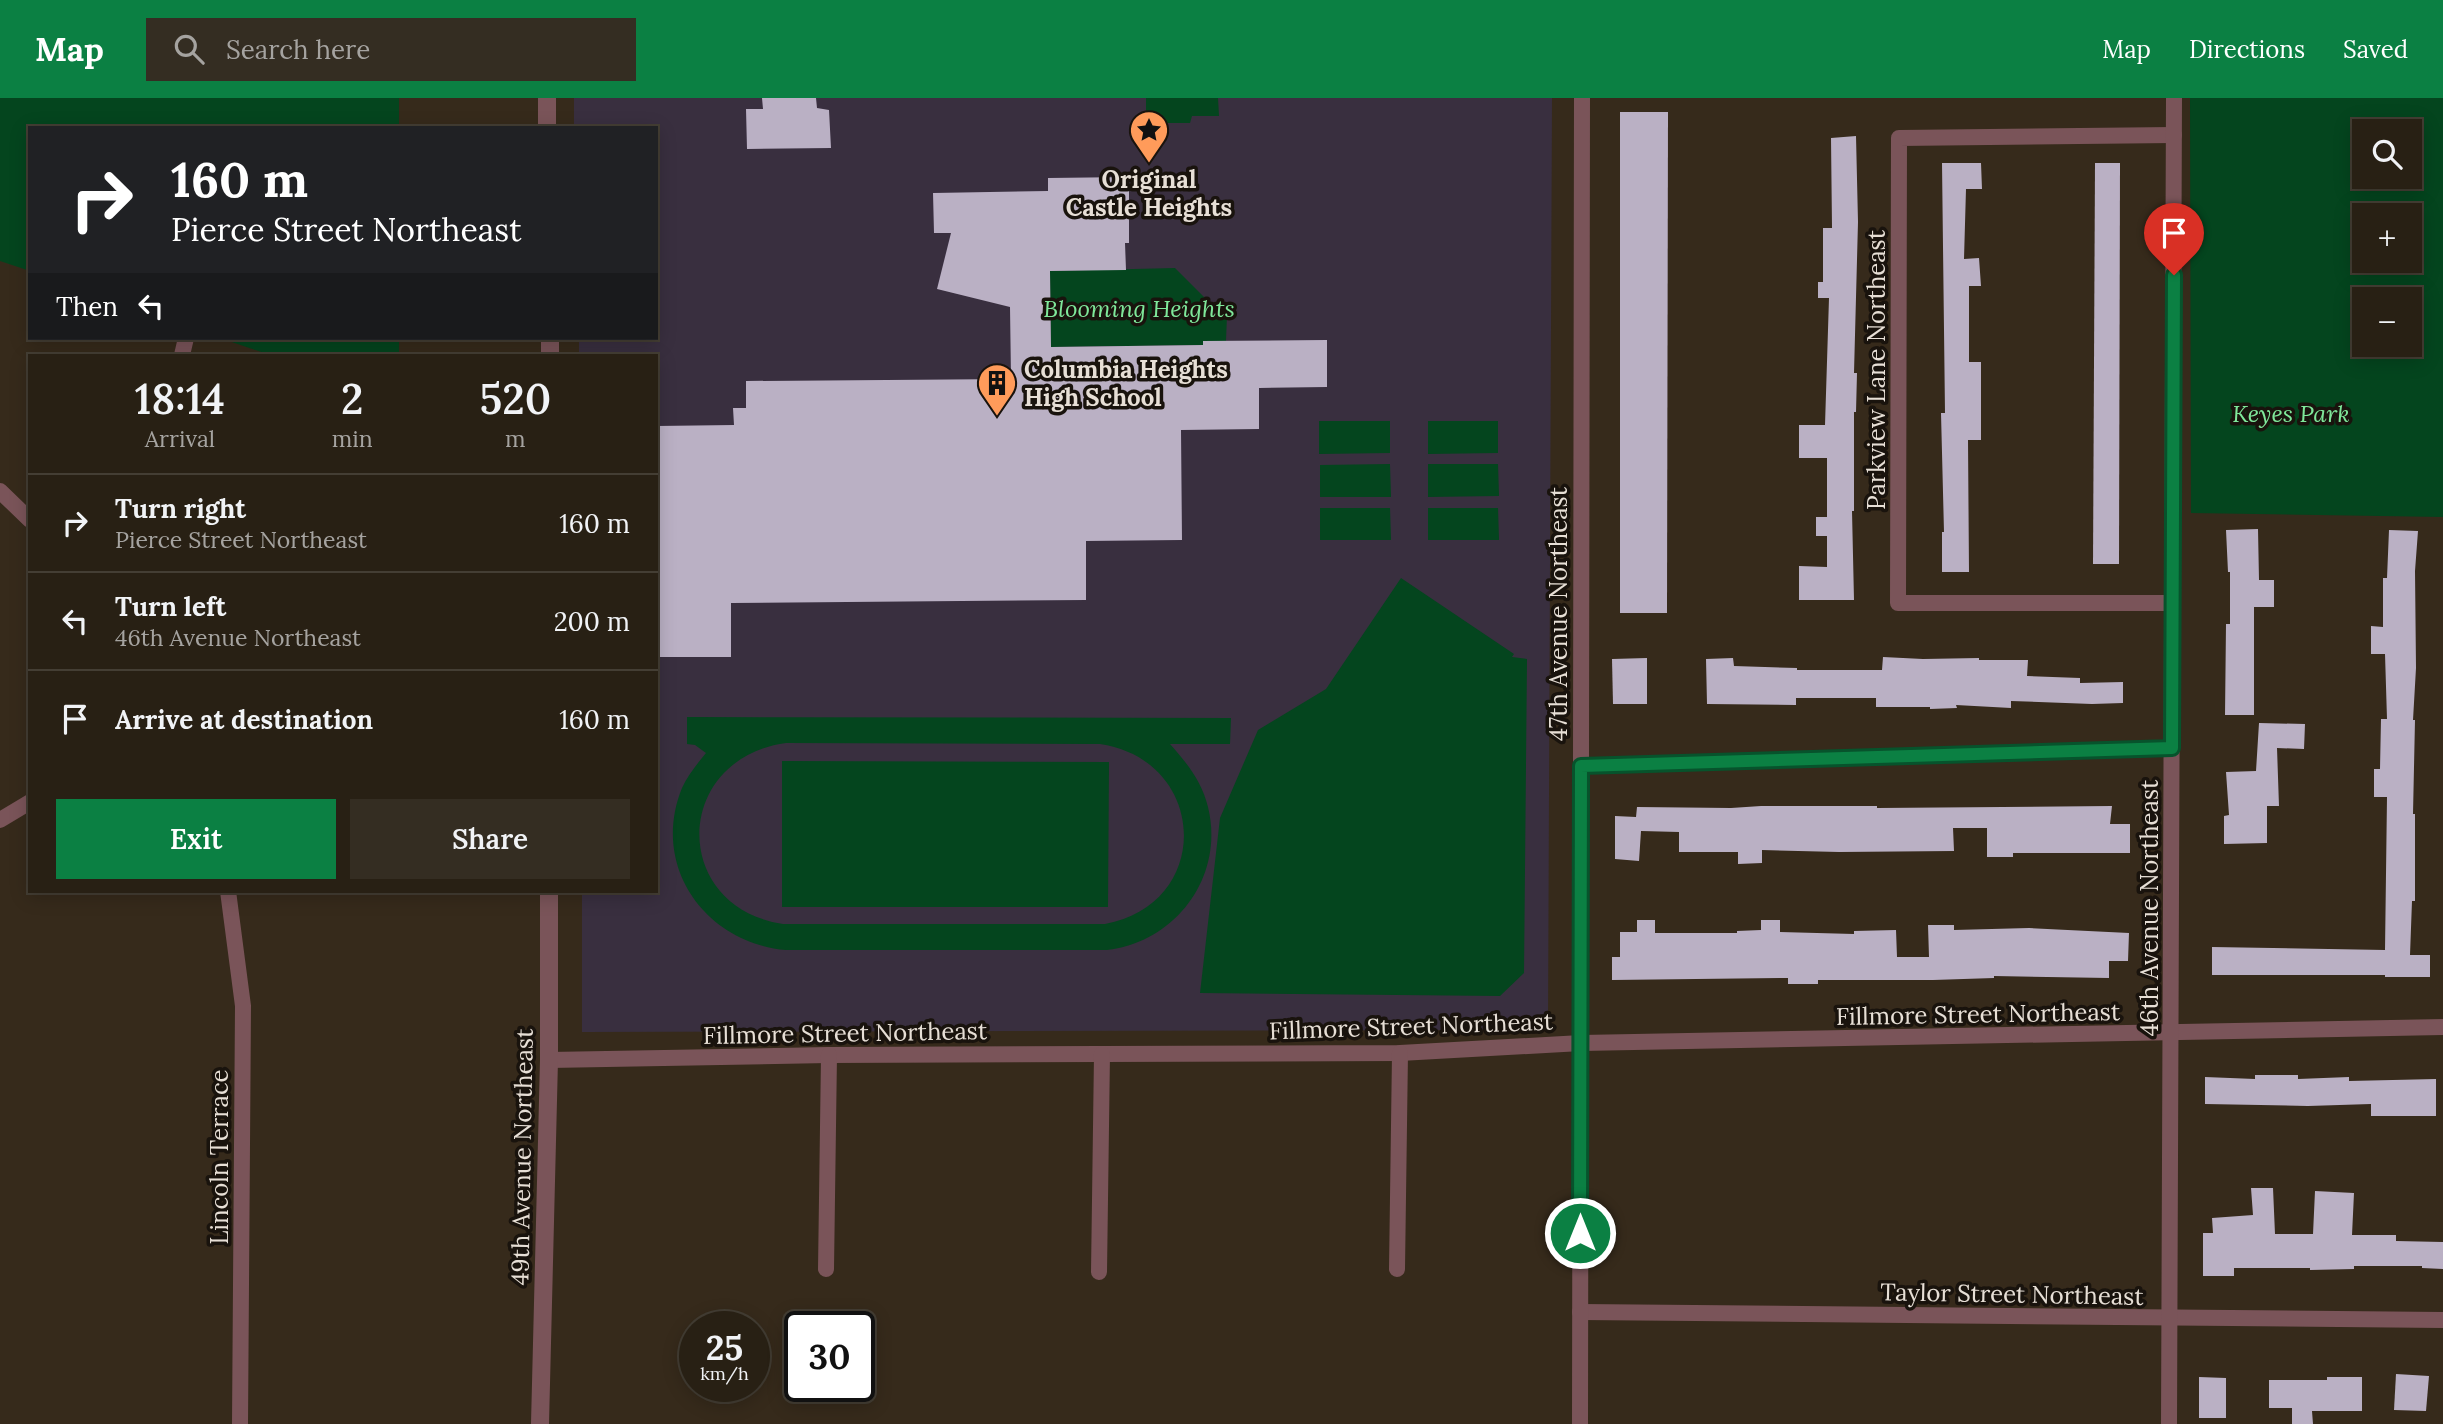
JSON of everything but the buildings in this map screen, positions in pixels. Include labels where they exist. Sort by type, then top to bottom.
[{"type":"street","points":[[547,98],[547,126]]},
{"type":"street","name":"47th Avenue Northeast","points":[[1580,1424],[1582,98]]},
{"type":"street","name":"46th Avenue Northeast","points":[[2169,1424],[2174,98]]},
{"type":"street","name":"Parkview Lane Northeast","points":[[2173,603],[1898,603],[1899,138],[2174,135]]},
{"type":"street","points":[[0,491],[28,518]]},
{"type":"street","points":[[1581,766],[2172,748]]},
{"type":"street","points":[[0,820],[28,803]]},
{"type":"street","name":"Lincoln Terrace","points":[[228,893],[243,1006],[240,1424]]},
{"type":"street","name":"49th Avenue Northeast","points":[[540,1424],[549,1060],[549,893]]},
{"type":"street","name":"Fillmore Street Northeast","points":[[549,1060],[829,1055],[1400,1053],[1581,1043],[2443,1027]]},
{"type":"street","points":[[1397,1269],[1400,1053]]},
{"type":"street","points":[[1099,1272],[1102,1054]]},
{"type":"street","points":[[826,1269],[829,1055]]},
{"type":"street","name":"Taylor Street Northeast","points":[[1580,1312],[2443,1320]]},
{"type":"shaded area","points":[[574,98],[1552,98],[1548,1030],[582,1032],[582,893],[658,893],[658,354],[579,354],[579,340],[658,340],[658,126],[574,126]]},
{"type":"green space","points":[[0,98],[399,98],[399,126],[28,126],[28,270],[0,261]]},
{"type":"green space","points":[[1146,98],[1218,98],[1219,116],[1192,116],[1190,123],[1152,123],[1152,117],[1146,112]]},
{"type":"green space","name":"Keyes Park","points":[[2190,98],[2443,98],[2443,517],[2191,513]]},
{"type":"green space","name":"Blooming Heights","points":[[1175,268],[1214,307],[1227,315],[1226,341],[1203,341],[1203,345],[1051,347],[1050,271]]},
{"type":"green space","points":[[226,340],[399,340],[399,354],[267,354]]},
{"type":"green space","points":[[1319,421],[1390,421],[1390,453],[1319,454]]},
{"type":"green space","points":[[1428,421],[1498,421],[1498,453],[1428,454]]},
{"type":"green space","points":[[1390,464],[1391,497],[1320,497],[1320,465]]},
{"type":"green space","points":[[1428,464],[1498,464],[1499,496],[1428,497]]},
{"type":"green space","points":[[1320,508],[1390,508],[1391,540],[1320,540]]},
{"type":"green space","points":[[1428,508],[1498,508],[1499,540],[1428,540]]},
{"type":"green space","points":[[1401,578],[1514,654],[1512,657],[1527,659],[1524,973],[1500,996],[1200,993],[1220,818],[1258,730],[1326,689]]},
{"type":"green space","points":[[687,717],[1231,718],[1230,744],[1170,744],[1193,773],[1208,807],[1211,833],[1209,857],[1202,880],[1190,901],[1174,919],[1154,934],[1132,944],[1107,950],[786,950],[757,944],[732,933],[710,916],[692,896],[680,872],[674,846],[674,817],[682,788],[706,753],[695,745],[687,744]],"holes":[[[786,743],[1100,744],[1136,756],[1162,776],[1178,803],[1184,832],[1180,862],[1165,890],[1141,911],[1105,924],[783,924],[746,912],[720,891],[704,863],[699,833],[705,803],[722,776],[749,755]]]},
{"type":"green space","points":[[782,761],[1109,762],[1108,907],[782,907]]},
{"type":"place","name":"Original Castle Heights","points":[[1149,164]]},
{"type":"place","name":"Columbia Heights High School","points":[[997,417]]},
{"type":"route","points":[[1580,1233],[1581,766],[2172,748],[2174,275]]}]
